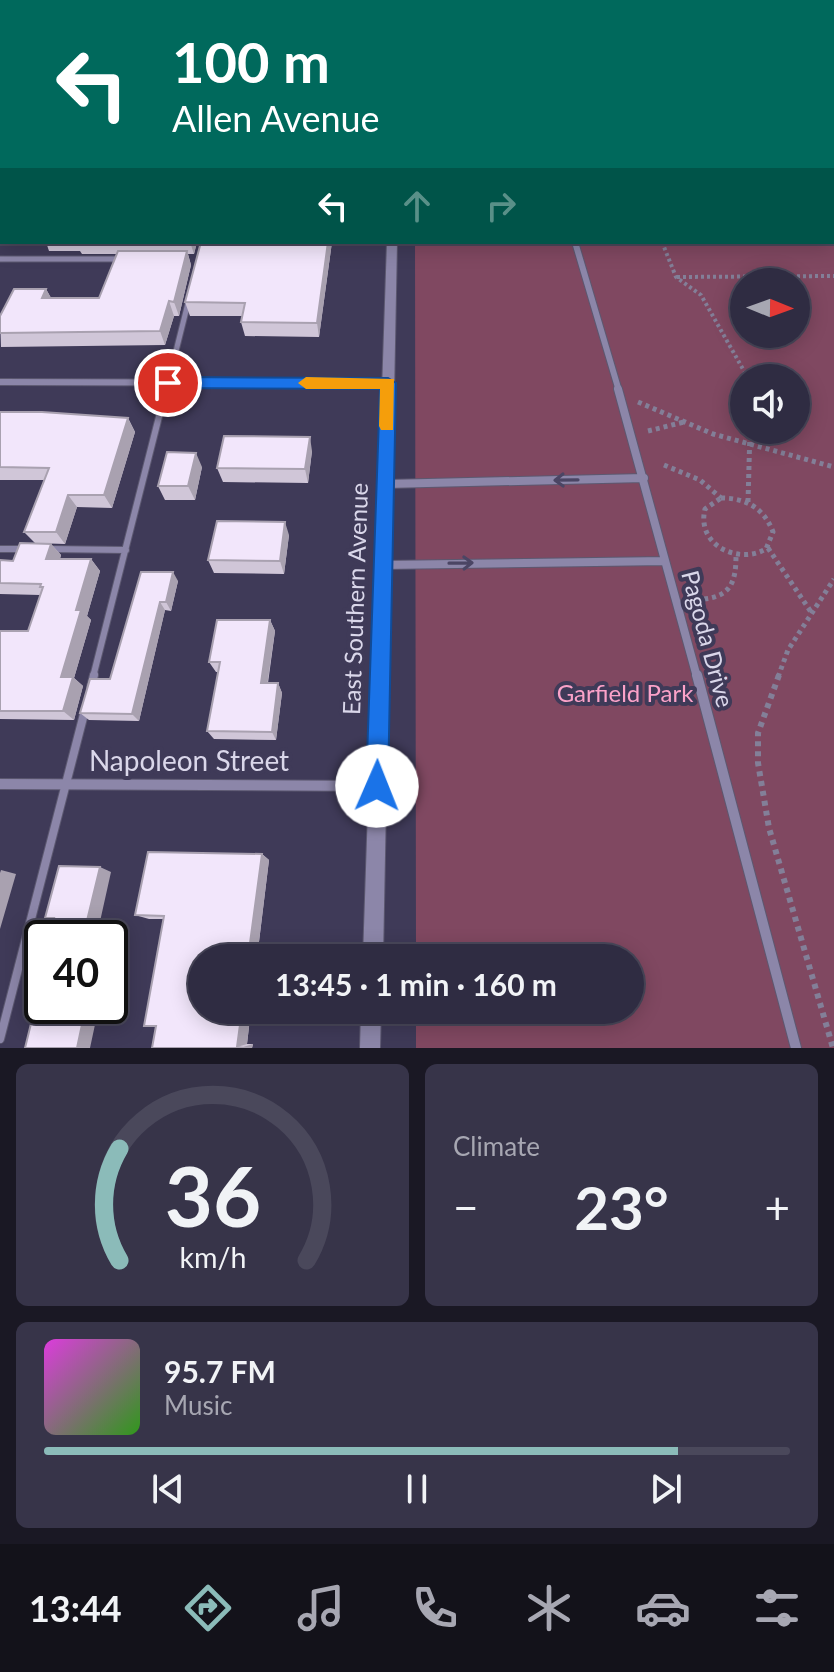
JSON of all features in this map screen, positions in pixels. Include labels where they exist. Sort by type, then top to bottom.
[{"type":"street","name":"East Southern Avenue","points":[[373,944],[392,244]]},
{"type":"street","name":"Pagoda Drive","points":[[576,244],[644,478],[796,1048]]},
{"type":"street","points":[[0,382],[388,383]]},
{"type":"street","points":[[386,484],[644,478]]},
{"type":"street","points":[[383,565],[665,561]]},
{"type":"street","name":"Napoleon Street","points":[[0,784],[377,786]]},
{"type":"street","points":[[370,1048],[371,1024]]},
{"type":"lane","points":[[0,259],[122,259]]},
{"type":"lane","points":[[0,1039],[191,290]]},
{"type":"lane","points":[[0,549],[31,549]]},
{"type":"lane","points":[[47,549],[126,550]]},
{"type":"path","points":[[663,244],[676,277],[701,295],[740,364]]},
{"type":"path","points":[[676,277],[834,276]]},
{"type":"path","points":[[619,394],[749,445],[834,467]]},
{"type":"path","points":[[631,434],[686,422]]},
{"type":"path","points":[[748,502],[749,445]]},
{"type":"path","points":[[664,465],[700,480],[721,498],[748,502],[765,514],[773,532],[768,548],[760,554],[736,555],[714,544],[702,526],[705,508],[721,498]]},
{"type":"path","points":[[768,548],[811,612]]},
{"type":"path","points":[[704,599],[719,598],[730,590],[736,576],[736,555]]},
{"type":"path","points":[[833,1047],[769,828],[758,763],[758,733],[788,650],[834,579]]},
{"type":"green space","name":"Garfield Park","points":[[415,244],[834,244],[834,1048],[416,1048],[416,1024],[644,1024],[644,944],[416,944]]},
{"type":"building","points":[[200,244],[328,244],[317,323],[241,322],[245,303],[185,302]]},
{"type":"building","points":[[118,251],[187,251],[174,302],[169,301],[160,331],[0,333],[0,316],[14,289],[46,289],[42,298],[99,298]]},
{"type":"building","points":[[0,412],[128,418],[104,495],[68,495],[56,532],[24,532],[49,468],[0,467]]},
{"type":"building","points":[[224,436],[310,437],[305,469],[217,468]]},
{"type":"building","points":[[167,452],[196,453],[188,486],[158,486]]},
{"type":"building","points":[[217,521],[285,522],[280,561],[208,560]]},
{"type":"building","points":[[20,543],[51,544],[46,559],[91,559],[76,610],[81,610],[61,677],[73,677],[63,711],[0,711],[0,631],[28,631],[43,587],[40,587],[41,584],[0,583],[0,560],[13,561]]},
{"type":"building","points":[[141,572],[173,572],[166,602],[160,602],[132,714],[80,713],[90,679],[110,679]]},
{"type":"building","points":[[217,620],[270,620],[261,683],[278,683],[272,732],[207,731],[220,662],[209,662]]},
{"type":"building","points":[[148,852],[262,854],[250,944],[188,944],[188,1024],[240,1024],[237,1047],[243,1048],[152,1048],[156,1026],[144,1026],[164,916],[135,915]]},
{"type":"building","points":[[59,866],[100,867],[87,920],[45,918]]},
{"type":"building","points":[[31,1024],[82,1024],[77,1048],[25,1048]]},
{"type":"slow traffic","points":[[306,383],[388,383],[387,426]]},
{"type":"route","points":[[168,383],[388,383],[377,786]]}]
